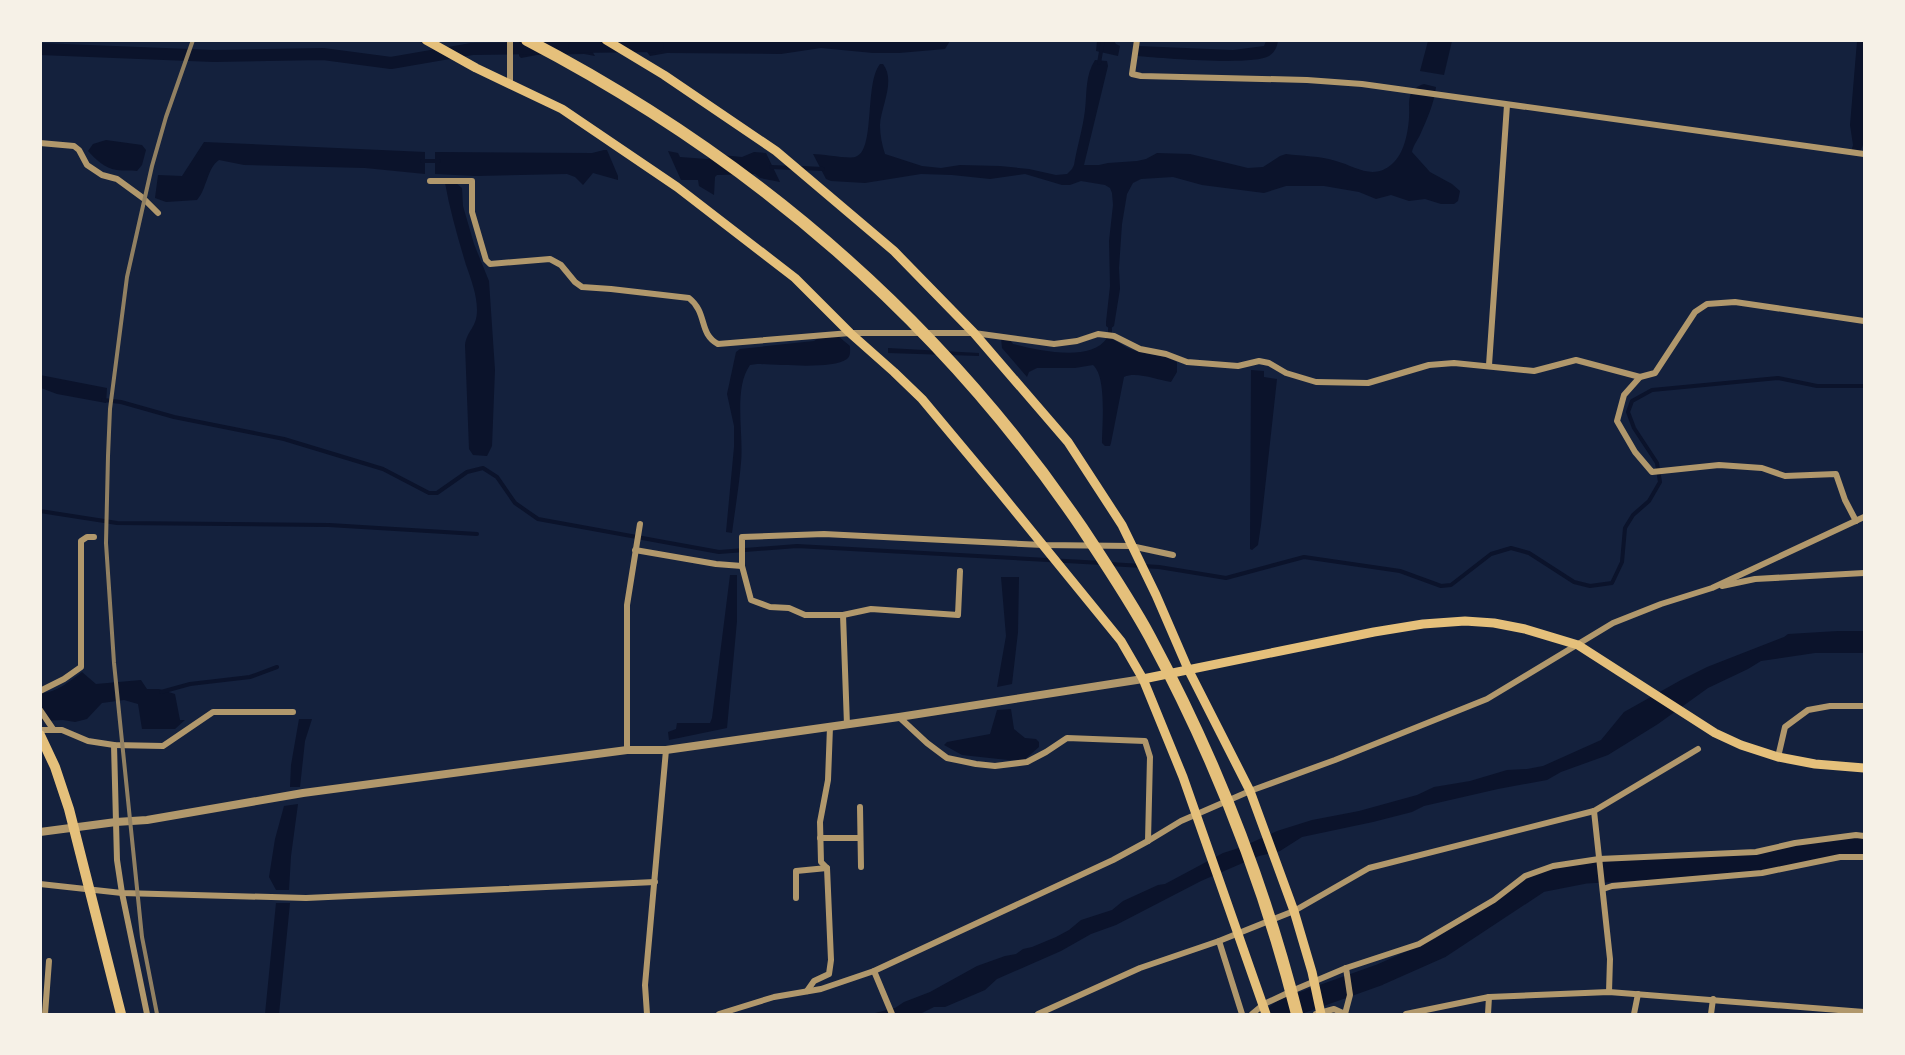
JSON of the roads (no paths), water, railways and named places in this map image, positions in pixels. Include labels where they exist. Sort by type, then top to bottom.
[{"type":"highway","points":[[526,40],[671,124],[770,195],[824,238],[908,316],[992,410],[1044,473],[1100,555],[1149,634],[1186,708],[1222,789],[1259,886],[1296,1014]]},
{"type":"highway","points":[[541,40],[675,119],[732,158],[828,234],[912,313],[957,360],[997,405],[1049,470],[1105,552],[1154,631],[1193,706],[1266,883],[1304,1014]]},
{"type":"highway","points":[[40,735],[55,767],[69,808],[121,1014]]},
{"type":"main road","points":[[606,40],[674,81],[776,151],[894,251],[975,333],[1068,442],[1122,525],[1188,669],[1250,791],[1294,910],[1312,972],[1321,1014]]},
{"type":"main road","points":[[427,41],[476,68],[562,109],[677,187],[795,278],[850,333],[922,399],[1121,641],[1143,679],[1183,777],[1266,1014]]},
{"type":"main road","points":[[1143,679],[1423,624],[1465,621],[1494,623],[1525,629],[1578,645],[1715,733],[1741,745],[1778,757],[1815,764],[1864,768]]},
{"type":"street","points":[[510,40],[510,84]]},
{"type":"street","points":[[1137,40],[1132,74],[1141,76],[1362,84],[1864,154]]},
{"type":"street","points":[[1489,365],[1507,105]]},
{"type":"street","points":[[40,144],[74,146],[79,150],[87,165],[102,175],[117,179],[143,198],[158,213]]},
{"type":"street","points":[[430,181],[472,181],[472,212],[486,260],[490,264],[550,259],[561,265],[582,287],[689,298],[697,304],[711,340],[718,344],[850,333],[975,333],[1054,344],[1077,341],[1098,334],[1114,336],[1140,349],[1166,354],[1187,362],[1238,366],[1259,361],[1269,363],[1286,374],[1316,382],[1368,383],[1429,365],[1454,363],[1534,371],[1576,360],[1640,377]]},
{"type":"street","points":[[1856,521],[1845,500],[1836,474],[1785,476],[1762,468],[1719,465],[1652,472],[1635,452],[1617,421],[1624,395],[1640,377],[1655,372],[1695,312],[1707,304],[1736,302],[1864,321]]},
{"type":"street","points":[[1712,588],[1864,517]]},
{"type":"street","points":[[627,750],[627,605],[639,527]]},
{"type":"street","points":[[960,571],[958,615],[871,609],[843,615],[805,615],[789,608],[770,607],[751,600],[742,566],[742,537],[824,534],[1043,545],[1131,546],[1173,555]]},
{"type":"street","points":[[40,691],[81,667],[81,541],[87,537],[94,537]]},
{"type":"street","points":[[635,548],[716,564],[742,566]]},
{"type":"street","points":[[719,1014],[774,998],[820,989],[874,971],[1113,860],[1181,821],[1197,817],[1250,791],[1335,760],[1487,699],[1613,623],[1661,604],[1712,588],[1755,579],[1864,573]]},
{"type":"street","points":[[843,615],[847,725]]},
{"type":"street","points":[[40,832],[147,820],[303,793],[627,750],[666,750],[847,725],[1143,679]]},
{"type":"street","points":[[1778,757],[1785,727],[1808,710],[1830,706],[1864,706]]},
{"type":"street","points":[[40,710],[51,726],[88,741],[114,745],[164,746],[213,712],[293,712]]},
{"type":"street","points":[[900,717],[927,743],[947,758],[976,764],[1002,766],[1027,762],[1067,738],[1144,741],[1150,757],[1148,841]]},
{"type":"street","points":[[40,730],[51,726]]},
{"type":"street","points":[[807,991],[814,981],[829,974],[831,960],[827,868],[821,862],[820,838],[820,822],[828,780],[830,727]]},
{"type":"street","points":[[114,745],[117,860],[147,1014]]},
{"type":"street","points":[[1038,1014],[1140,968],[1219,941],[1294,910],[1369,868],[1594,811],[1698,748]]},
{"type":"street","points":[[647,1014],[645,985],[666,750]]},
{"type":"street","points":[[861,807],[861,867]]},
{"type":"street","points":[[1594,811],[1610,959],[1609,992]]},
{"type":"street","points":[[1252,1014],[1264,1004],[1346,968],[1419,944],[1494,900],[1525,876],[1552,866],[1599,858],[1756,852],[1795,843],[1856,835],[1864,836]]},
{"type":"street","points":[[820,838],[861,838]]},
{"type":"street","points":[[1603,889],[1612,886],[1762,873],[1840,857],[1864,857]]},
{"type":"street","points":[[796,898],[796,871],[827,868]]},
{"type":"street","points":[[40,884],[122,893],[306,898],[655,882]]},
{"type":"street","points":[[1219,941],[1242,1014]]},
{"type":"street","points":[[45,1014],[49,961]]},
{"type":"street","points":[[1316,1014],[1334,1009],[1345,1014],[1350,995],[1346,968]]},
{"type":"street","points":[[874,971],[892,1014]]},
{"type":"street","points":[[1406,1014],[1489,996],[1609,992],[1864,1012]]},
{"type":"street","points":[[1634,1014],[1638,994]]},
{"type":"street","points":[[1488,1014],[1489,996]]},
{"type":"street","points":[[1711,1014],[1713,999]]},
{"type":"water","points":[[519,41],[586,41],[595,56],[584,54],[537,55],[521,58]]},
{"type":"water","points":[[639,41],[950,41],[945,49],[899,53],[821,48],[781,54],[667,53],[650,56]]},
{"type":"water","points":[[1097,41],[1114,41],[1120,46],[1118,56],[1096,51]]},
{"type":"water","points":[[1266,41],[1278,41],[1273,53],[1259,59],[1206,60],[1137,56],[1138,46],[1233,50],[1264,46]]},
{"type":"water","points":[[1428,41],[1452,41],[1444,75],[1420,71]]},
{"type":"water","points":[[1857,41],[1864,41],[1864,142],[1860,153],[1851,152],[1853,145],[1850,125]]},
{"type":"water","points":[[1095,60],[1107,61],[1108,66],[1084,165],[1137,161],[1157,153],[1190,154],[1248,168],[1263,167],[1286,154],[1324,158],[1364,171],[1378,171],[1392,164],[1400,155],[1408,130],[1411,93],[1424,84],[1436,87],[1435,93],[1428,117],[1412,152],[1430,172],[1460,191],[1458,201],[1454,204],[1441,204],[1425,199],[1409,201],[1391,195],[1376,199],[1359,192],[1324,186],[1286,186],[1264,193],[1202,185],[1173,177],[1141,179],[1133,183],[1127,194],[1122,224],[1120,289],[1114,326],[1110,329],[1106,326],[1106,322],[1110,286],[1109,241],[1113,205],[1110,188],[1105,185],[1081,181],[1062,185],[1025,174],[990,179],[921,174],[865,183],[831,181],[826,179],[813,154],[855,157],[861,152],[866,143],[875,74],[880,64],[883,64],[888,78],[880,125],[885,154],[922,166],[941,168],[960,165],[1000,166],[1056,175],[1067,174],[1074,165],[1084,117],[1088,78]]},
{"type":"water","points":[[106,140],[142,145],[146,150],[142,165],[137,171],[109,168],[88,151],[93,144]]},
{"type":"water","points":[[204,142],[425,152],[425,174],[365,168],[244,165],[219,160],[212,168],[197,200],[166,202],[155,198],[158,175],[182,176]]},
{"type":"water","points":[[607,150],[618,180],[593,173],[583,185],[575,177],[567,174],[476,176],[435,174],[435,152],[592,153]]},
{"type":"water","points":[[668,151],[678,153],[680,157],[707,159],[721,155],[742,157],[754,152],[766,153],[780,182],[760,178],[755,174],[717,175],[714,195],[699,186],[698,180],[681,180]]},
{"type":"water","points":[[445,183],[456,183],[462,188],[463,206],[474,244],[489,281],[495,370],[492,446],[487,456],[473,455],[469,449],[465,345],[477,316],[477,304]]},
{"type":"water","points":[[838,336],[850,346],[848,358],[840,362],[817,365],[750,365],[745,375],[740,399],[742,451],[732,533],[726,532],[734,447],[734,426],[727,394],[736,352],[740,349],[814,341],[820,337]]},
{"type":"water","points":[[1001,338],[1010,340],[1013,344],[1063,353],[1089,350],[1099,346],[1107,338],[1133,350],[1172,359],[1177,362],[1177,372],[1171,382],[1141,375],[1124,377],[1111,443],[1110,446],[1105,446],[1102,443],[1102,390],[1093,365],[1075,368],[1037,368],[1029,372],[1027,377],[1002,348]]},
{"type":"water","points":[[888,348],[979,353],[979,356],[888,353]]},
{"type":"water","points":[[1251,370],[1264,371],[1264,377],[1277,379],[1261,525],[1258,545],[1252,550],[1250,549]]},
{"type":"water","points":[[40,375],[107,388],[106,403],[57,394],[41,388]]},
{"type":"water","points":[[730,575],[737,575],[737,621],[727,728],[669,740],[668,732],[676,729],[677,723],[710,723],[712,718]]},
{"type":"water","points":[[1001,577],[1019,577],[1018,632],[1012,684],[997,687],[1006,636]]},
{"type":"water","points":[[1864,631],[1864,653],[1815,653],[1761,661],[1708,688],[1658,724],[1608,755],[1561,772],[1547,780],[1424,806],[1412,812],[1373,822],[1302,837],[1280,851],[1259,856],[1201,881],[1116,925],[1091,934],[1061,951],[997,979],[985,990],[945,1007],[934,1007],[920,1014],[871,1014],[895,1008],[977,966],[1016,954],[1023,949],[1056,937],[1081,920],[1112,910],[1123,901],[1165,884],[1223,853],[1277,831],[1312,820],[1359,811],[1417,795],[1434,787],[1470,781],[1507,770],[1543,766],[1601,740],[1624,712],[1707,667],[1788,634]]},
{"type":"water","points":[[82,672],[96,684],[141,680],[147,689],[159,689],[175,694],[180,720],[185,720],[175,729],[142,729],[138,704],[124,700],[102,703],[87,719],[75,722],[41,721],[41,693],[57,689]]},
{"type":"water","points":[[1011,709],[1014,729],[1025,738],[1036,739],[1039,742],[1039,747],[1024,760],[962,755],[944,745],[947,742],[990,734],[997,710]]},
{"type":"water","points":[[299,719],[312,719],[305,741],[300,787],[290,787],[291,765]]},
{"type":"water","points":[[298,804],[289,890],[276,890],[269,877],[275,839],[284,806]]},
{"type":"water","points":[[276,903],[290,903],[279,1014],[265,1014]]},
{"type":"waterway","points":[[1099,63],[1103,40]]},
{"type":"waterway","points":[[574,47],[658,46]]},
{"type":"waterway","points":[[40,49],[214,56],[323,54],[391,63],[472,49],[536,48]]},
{"type":"waterway","points":[[422,161],[439,161]]},
{"type":"waterway","points":[[771,167],[793,168]]},
{"type":"waterway","points":[[801,168],[823,169]]},
{"type":"waterway","points":[[1110,329],[1110,339]]},
{"type":"waterway","points":[[1109,564],[1159,567],[1226,578],[1304,557],[1400,571],[1441,586],[1451,585],[1491,554],[1511,548],[1529,553],[1574,582],[1590,586],[1612,583],[1622,562],[1625,528],[1633,515],[1649,501],[1660,482],[1657,463],[1634,428],[1628,412],[1632,401],[1652,390],[1778,378],[1817,386],[1864,386]]},
{"type":"waterway","points":[[103,400],[121,402],[174,417],[284,439],[383,469],[429,493],[437,493],[467,472],[483,468],[497,477],[515,503],[538,519],[719,552],[797,546],[1102,563]]},
{"type":"waterway","points":[[40,511],[117,523],[329,525],[477,534]]},
{"type":"waterway","points":[[161,692],[190,684],[250,677],[277,667]]},
{"type":"waterway","points":[[1277,1014],[1284,1009],[1379,975],[1440,948],[1540,882],[1586,873],[1777,858],[1864,844]]},
{"type":"railway","points":[[157,1014],[142,937],[114,663],[106,543],[108,456],[110,409],[127,277],[152,166],[166,117],[193,40]]}]
